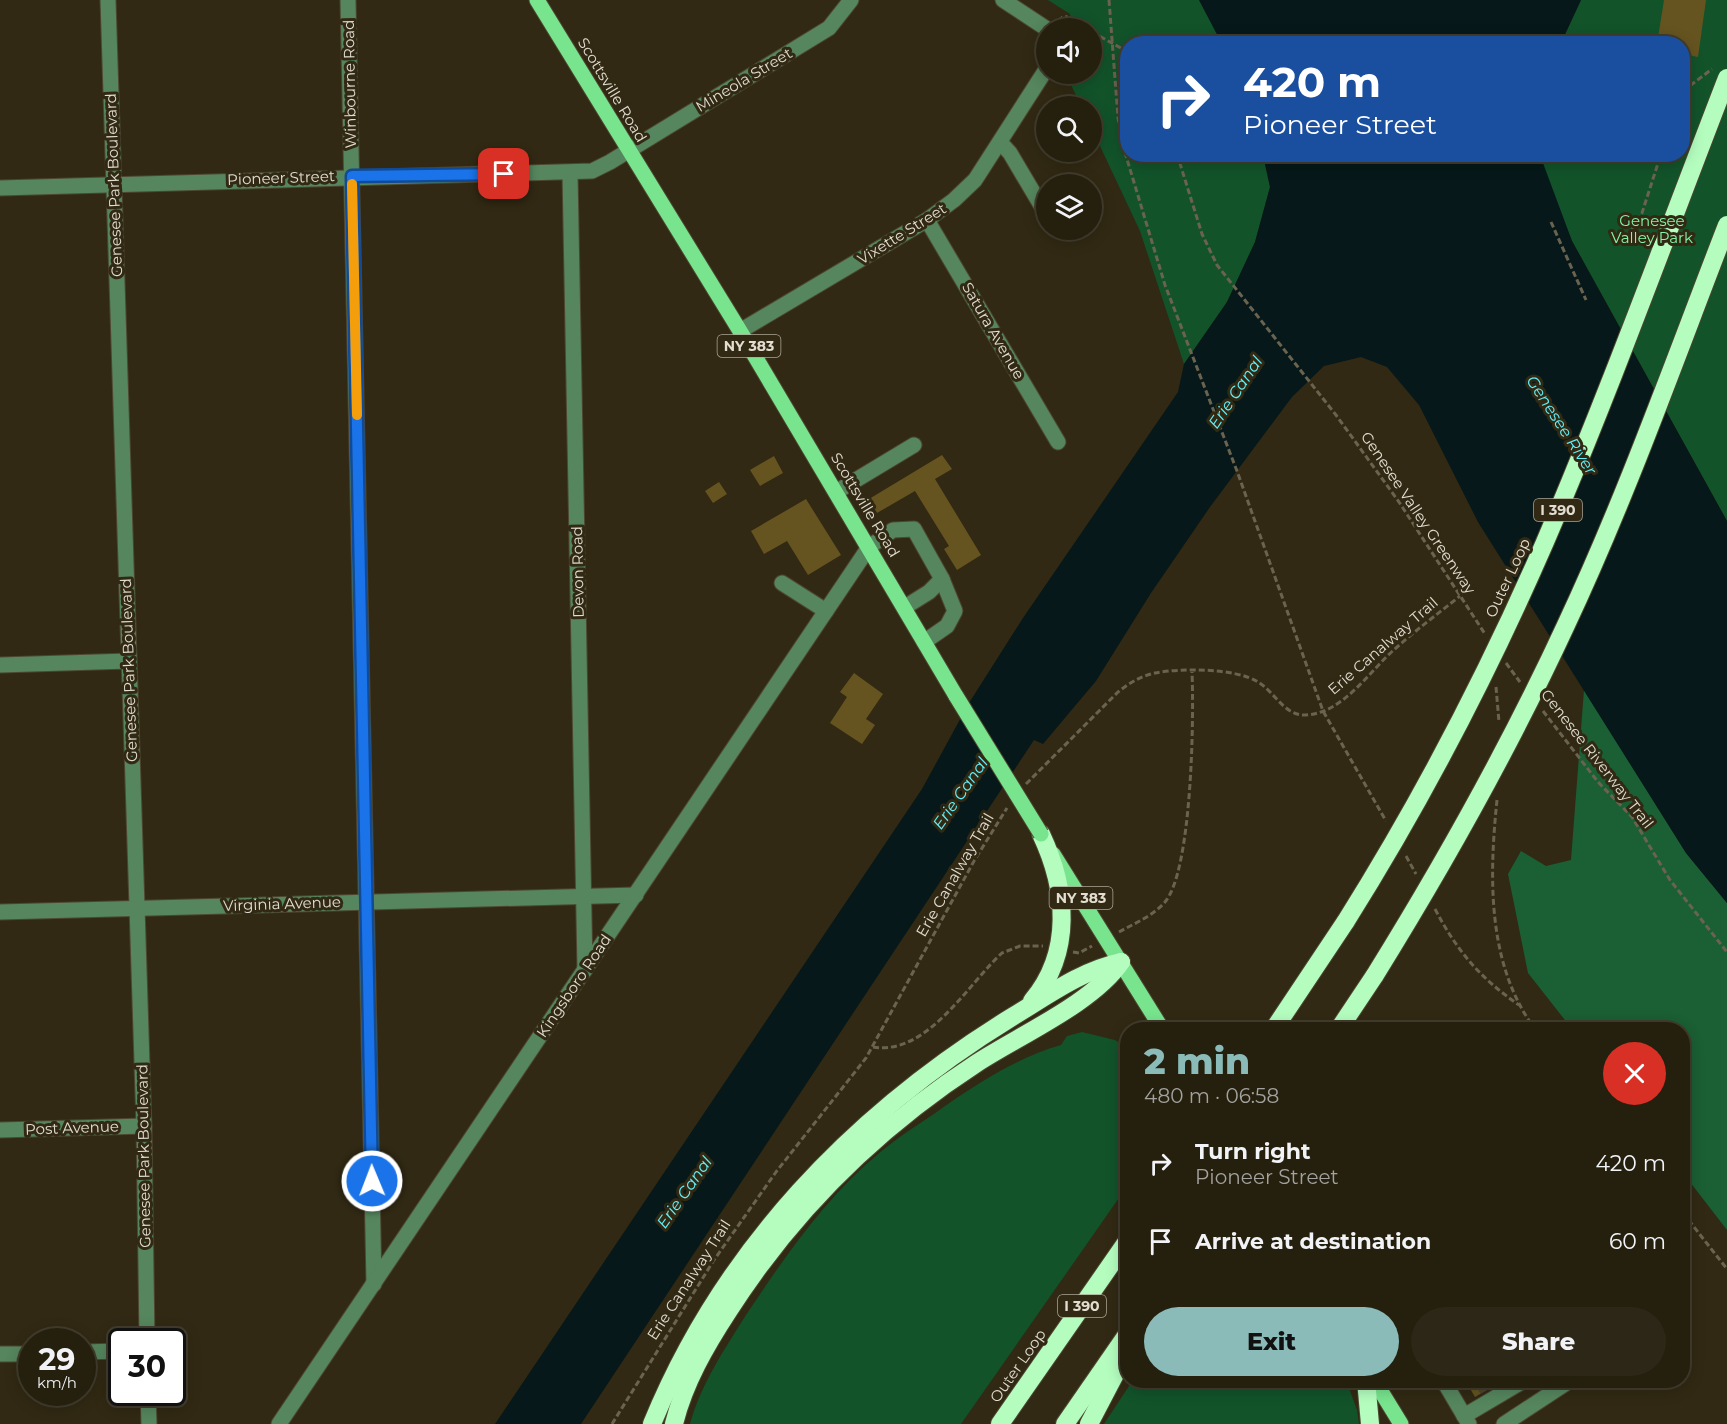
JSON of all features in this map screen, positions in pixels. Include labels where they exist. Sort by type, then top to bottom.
[{"type":"highway","name":"Outer Loop","points":[[1690,160],[1723,72]]},
{"type":"highway","name":"Outer Loop","points":[[1279,1022],[1346,921],[1428,782],[1529,578],[1564,496],[1689,162]]},
{"type":"highway","points":[[1344,1022],[1375,975],[1474,807],[1566,624],[1614,515],[1727,225]]},
{"type":"highway","points":[[1020,1013],[1036,996],[1050,974],[1061,935],[1063,907],[1060,891],[1052,860],[1041,834]]},
{"type":"highway","points":[[652,1424],[678,1364],[716,1300],[762,1235],[809,1179],[860,1129],[908,1088],[973,1041],[1081,975],[1121,962]]},
{"type":"highway","points":[[674,1424],[690,1378],[732,1305],[784,1233],[840,1171],[892,1124],[940,1088],[1094,991],[1121,962]]},
{"type":"highway","name":"Outer Loop","points":[[1000,1424],[1120,1251]]},
{"type":"highway","points":[[1065,1424],[1120,1345]]},
{"type":"highway","points":[[1089,1424],[1120,1365]]},
{"type":"highway","points":[[993,1424],[1036,1372]]},
{"type":"highway","points":[[1367,1388],[1370,1424]]},
{"type":"main road","name":"Scottsville Road","points":[[537,0],[740,331],[956,696],[1158,1022]]},
{"type":"main road","points":[[1379,1388],[1401,1424]]},
{"type":"street","name":"Genesee Park Boulevard","points":[[108,0],[144,1126],[147,1328]]},
{"type":"street","name":"Winbourne Road","points":[[348,0],[374,1284]]},
{"type":"street","name":"Mineola Street","points":[[628,151],[829,28],[851,0]]},
{"type":"street","points":[[1003,0],[1038,18]]},
{"type":"street","name":"Vixette Street","points":[[740,331],[927,220],[969,187],[1037,84]]},
{"type":"street","points":[[999,142],[1010,153],[1036,197]]},
{"type":"street","name":"Pioneer Street","points":[[0,188],[352,176],[570,173],[600,168],[628,151]]},
{"type":"street","name":"Devon Road","points":[[570,173],[585,970]]},
{"type":"street","name":"Satura Avenue","points":[[927,220],[1058,442]]},
{"type":"street","points":[[836,492],[914,445]]},
{"type":"street","name":"Kingsboro Road","points":[[279,1424],[869,548],[893,530],[914,529],[942,579]]},
{"type":"street","points":[[904,607],[929,592],[942,579],[956,611],[947,626],[924,642]]},
{"type":"street","points":[[782,583],[826,611]]},
{"type":"street","points":[[0,665],[129,661]]},
{"type":"street","name":"Virginia Avenue","points":[[0,912],[636,895]]},
{"type":"street","name":"Post Avenue","points":[[0,1130],[144,1126]]},
{"type":"street","points":[[0,1354],[18,1354]]},
{"type":"street","points":[[1448,1388],[1467,1420],[1489,1395],[1501,1388]]},
{"type":"street","points":[[1504,1424],[1558,1388]]},
{"type":"street","points":[[148,1406],[149,1424]]},
{"type":"path","points":[[1109,0],[1120,129]]},
{"type":"path","points":[[1102,38],[1120,48]]},
{"type":"path","points":[[1690,85],[1704,73],[1723,72]]},
{"type":"path","points":[[1128,162],[1166,285],[1190,353],[1237,471],[1323,711],[1391,830]]},
{"type":"path","name":"Genesee Valley Greenway","points":[[1180,162],[1202,234],[1213,258],[1313,386],[1399,502],[1489,640]]},
{"type":"path","points":[[1622,244],[1642,213],[1658,162]]},
{"type":"path","points":[[1551,222],[1586,300]]},
{"type":"path","name":"Erie Canalway Trail","points":[[1025,785],[1118,692],[1136,680],[1155,673],[1233,674],[1256,681],[1280,703],[1297,714],[1323,711],[1347,696],[1395,648],[1460,596]]},
{"type":"path","name":"Genesee Riverway Trail","points":[[1503,658],[1523,686]]},
{"type":"path","points":[[1495,683],[1499,726]]},
{"type":"path","name":"Genesee Riverway Trail","points":[[1537,704],[1598,782],[1632,817],[1670,880],[1727,952]]},
{"type":"path","points":[[1497,799],[1492,857],[1494,897],[1503,965],[1519,1005],[1530,1022]]},
{"type":"path","name":"Erie Canalway Trail","points":[[612,1424],[714,1260],[776,1172],[866,1058],[974,861],[1011,804]]},
{"type":"path","points":[[1405,855],[1420,880]]},
{"type":"path","points":[[1430,899],[1445,928],[1471,965],[1485,981],[1519,1005]]},
{"type":"path","points":[[1690,1222],[1727,1269]]},
{"type":"green space","points":[[1048,0],[1199,0],[1218,36],[1120,36],[1120,162],[1265,162],[1270,187],[1255,242],[1227,302],[1184,364],[1140,231],[1102,150],[1102,96],[1076,96],[1071,84],[1102,84],[1102,18],[1071,18],[1070,14]]},
{"type":"green space","name":"Genesee Valley Park","points":[[1581,0],[1727,0],[1727,521],[1572,241],[1541,162],[1690,162],[1690,36],[1564,36]]},
{"type":"green space","points":[[1584,690],[1686,853],[1727,903],[1727,1230],[1690,1182],[1690,1022],[1566,1022],[1528,973],[1508,874],[1521,851],[1546,866],[1571,860]]},
{"type":"green space","points":[[1082,1032],[1120,1043],[1120,1196],[961,1424],[690,1424],[707,1381],[746,1315],[806,1230],[840,1190],[894,1141],[972,1088],[1015,1063],[1061,1045],[1067,1036]]},
{"type":"green space","points":[[1128,1388],[1349,1388],[1357,1410],[1359,1424],[1104,1424]]},
{"type":"water","points":[[1199,0],[1581,0],[1564,36],[1218,36]]},
{"type":"water","points":[[1265,162],[1543,162],[1572,241],[1727,521],[1727,903],[1686,853],[1478,522],[1419,405],[1387,367],[1361,357],[1324,366],[1292,397],[1210,507],[1151,593],[1096,681],[1043,744],[1034,740],[581,1424],[495,1424],[922,789],[969,703],[1023,618],[1178,392],[1184,364],[1227,302],[1255,242],[1270,187]]},
{"type":"building","points":[[1664,0],[1706,0],[1698,57],[1690,55],[1690,36],[1658,36]]},
{"type":"building","points":[[942,455],[952,469],[935,479],[981,555],[957,570],[944,549],[949,546],[915,491],[877,513],[869,499]]},
{"type":"building","points":[[774,456],[783,473],[760,486],[750,470]]},
{"type":"building","points":[[719,482],[727,494],[713,503],[705,491]]},
{"type":"building","points":[[806,499],[841,555],[808,575],[787,541],[764,554],[751,531]]},
{"type":"building","points":[[854,673],[883,694],[866,719],[875,725],[862,744],[830,723],[847,697],[840,692]]},
{"type":"building","points":[[1470,1388],[1490,1388],[1475,1397]]},
{"type":"slow traffic","points":[[352,184],[357,415]]},
{"type":"route","points":[[372,1181],[352,176],[504,174]]},
{"type":"water label","name":"Erie Canal","points":[[1235,392]]},
{"type":"water label","name":"Genesee River","points":[[1562,425]]},
{"type":"water label","name":"Erie Canal","points":[[960,793]]},
{"type":"water label","name":"Erie Canal","points":[[684,1192]]}]
